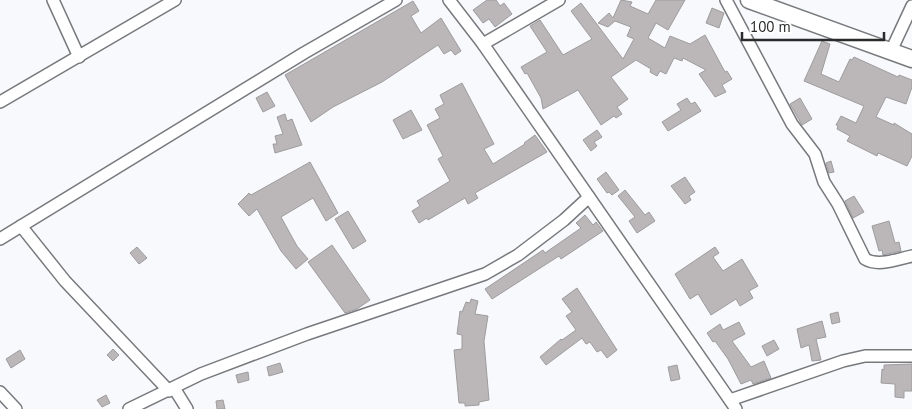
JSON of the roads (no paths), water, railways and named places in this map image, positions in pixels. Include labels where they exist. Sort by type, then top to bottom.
[{"type":"highway","points":[[749,0],[912,59]]},
{"type":"street","points":[[53,0],[79,57]]},
{"type":"street","points":[[0,102],[175,0]]},
{"type":"street","points":[[0,239],[304,53],[396,0]]},
{"type":"street","points":[[449,0],[483,44],[733,404],[843,361],[865,356],[912,356]]},
{"type":"street","points":[[483,44],[559,0]]},
{"type":"street","points":[[726,0],[792,124],[814,154],[824,182],[838,204],[865,259],[871,263],[912,256]]},
{"type":"street","points":[[891,51],[912,6]]},
{"type":"street","points":[[129,409],[201,374],[298,338],[484,274],[518,254],[564,220],[589,197]]},
{"type":"street","points":[[21,226],[65,281],[171,390],[187,409]]},
{"type":"street","points":[[2,398],[16,409]]}]
